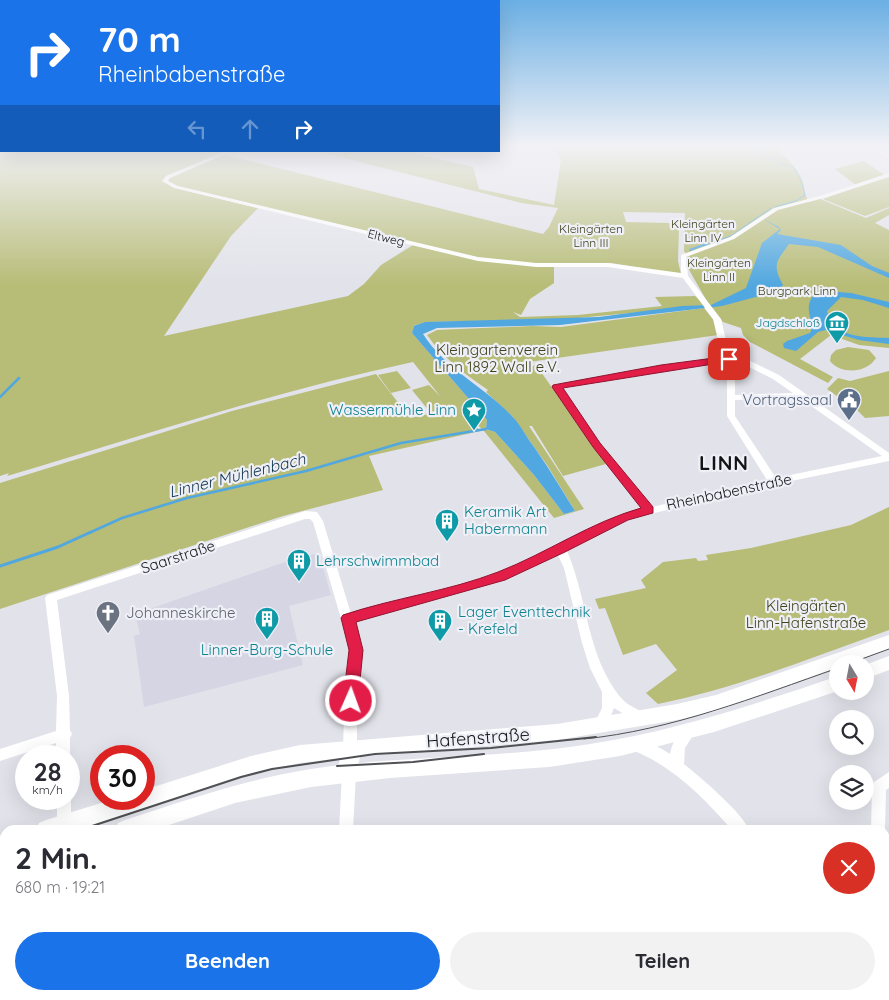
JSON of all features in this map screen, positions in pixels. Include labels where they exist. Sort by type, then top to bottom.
[{"type":"main road","name":"Hafenstraße","points":[[70,825],[251,765],[300,754],[350,748],[556,732],[646,718],[716,703],[889,642]]},
{"type":"main road","points":[[874,669],[889,663]]},
{"type":"main road","name":"Hafenstraße","points":[[140,825],[243,792],[273,785],[349,774],[565,756],[687,734],[829,685]]},
{"type":"street","name":"Eltweg","points":[[200,193],[478,259],[536,265],[608,265],[685,276]]},
{"type":"street","points":[[774,482],[731,416],[730,357],[711,310],[685,276],[683,256],[732,238],[767,213],[832,193]]},
{"type":"street","points":[[649,510],[596,445],[556,388],[730,357],[762,369],[802,395],[889,458]]},
{"type":"street","points":[[730,398],[802,395]]},
{"type":"street","name":"Rheinbabenstraße","points":[[348,618],[501,576],[561,549],[624,517],[774,482],[889,458]]},
{"type":"street","name":"Saarstraße","points":[[65,734],[62,688],[51,598],[305,515],[313,516],[318,521],[348,618]]},
{"type":"street","points":[[561,549],[568,562],[589,648],[608,691],[630,714],[646,718]]},
{"type":"street","points":[[346,825],[349,774],[353,757],[350,748],[351,682],[356,650],[348,618]]},
{"type":"street","points":[[600,726],[608,708],[608,691]]},
{"type":"street","points":[[0,755],[65,734],[64,745]]},
{"type":"street","points":[[677,766],[675,754],[677,746],[687,734]]},
{"type":"street","points":[[631,745],[654,751],[677,766],[736,825]]},
{"type":"street","points":[[878,825],[879,787],[889,779]]},
{"type":"street","points":[[64,810],[64,825]]},
{"type":"shaded area","points":[[319,553],[331,595],[289,606],[303,665],[144,707],[134,636],[140,634],[135,614],[291,560]]},
{"type":"green space","name":"Kleingartenverein Linn 1892 Wall e.V.","points":[[0,193],[197,193],[258,208],[231,236],[164,336],[348,296],[364,284],[381,265],[413,245],[472,259],[554,267],[554,283],[530,299],[521,315],[513,312],[520,317],[578,315],[662,306],[655,297],[695,296],[706,306],[556,320],[425,322],[414,326],[412,333],[487,420],[486,429],[495,432],[534,475],[564,514],[575,511],[547,465],[512,416],[486,392],[488,390],[447,358],[427,335],[437,330],[533,326],[561,327],[704,308],[715,322],[718,335],[529,362],[532,366],[536,365],[606,464],[563,476],[532,426],[529,426],[584,509],[554,518],[484,431],[469,417],[480,431],[369,456],[383,490],[283,516],[0,609],[0,483],[232,411],[376,374],[410,418],[451,409],[430,412],[412,390],[429,385],[440,396],[413,362],[259,400],[7,476],[9,473],[0,476]]},
{"type":"green space","points":[[198,193],[377,193],[543,234],[549,227],[558,208],[522,203],[481,193],[496,193],[554,205],[556,193],[805,193],[809,202],[820,199],[866,218],[889,208],[889,215],[875,223],[889,230],[889,348],[859,345],[831,335],[800,359],[833,377],[828,383],[750,342],[743,335],[741,328],[723,322],[708,303],[688,268],[687,256],[684,251],[685,213],[623,212],[626,222],[669,223],[670,228],[679,229],[678,261],[681,274],[611,263],[536,264],[474,258]]},
{"type":"green space","points":[[841,193],[889,193],[889,207],[865,216],[823,199]]},
{"type":"green space","points":[[848,347],[869,350],[876,358],[867,367],[854,370],[841,369],[830,361],[831,355],[836,350]]},
{"type":"green space","points":[[397,371],[411,388],[391,393],[378,375]]},
{"type":"green space","points":[[889,371],[889,416],[865,418],[857,410],[827,389],[838,378],[850,381]]},
{"type":"green space","name":"Kleingärten Linn-Hafenstraße","points":[[889,507],[889,630],[746,681],[658,704],[646,693],[677,670],[656,644],[623,655],[605,608],[599,609],[595,599],[646,588],[641,580],[663,562],[696,558],[698,561],[708,560],[706,555],[751,548],[851,525]]},
{"type":"water","points":[[763,219],[779,227],[781,230],[777,234],[841,245],[872,266],[889,273],[889,278],[818,247],[789,244],[777,263],[777,272],[783,285],[778,291],[722,306],[560,325],[437,328],[423,334],[442,357],[514,418],[575,511],[564,514],[534,475],[495,432],[486,429],[487,420],[412,333],[414,326],[425,322],[599,317],[682,306],[711,305],[746,288],[762,243],[780,229]]},
{"type":"water","points":[[824,291],[851,293],[889,302],[889,308],[863,300],[841,297],[827,311],[830,320],[843,332],[852,335],[889,338],[889,344],[859,340],[825,330],[818,332],[796,351],[784,348],[783,344],[787,341],[810,333],[813,326],[809,304],[813,296]]},
{"type":"waterway","points":[[775,207],[796,201],[805,195],[804,193]]},
{"type":"waterway","points":[[703,246],[731,236],[771,208]]},
{"type":"waterway","points":[[690,250],[706,244]]},
{"type":"waterway","points":[[0,397],[19,378]]},
{"type":"waterway","name":"Linner Mühlenbach","points":[[89,533],[122,518],[187,498],[306,471],[401,443],[486,429]]},
{"type":"waterway","name":"Linner Mühlenbach","points":[[0,566],[58,547],[91,532]]},
{"type":"tram line","points":[[873,655],[889,649]]},
{"type":"tram line","points":[[584,739],[617,735],[681,720],[744,701],[829,671]]},
{"type":"tram line","points":[[95,825],[241,777],[272,769],[375,754],[491,748],[596,737]]},
{"type":"tram line","points":[[337,766],[413,762],[484,754]]},
{"type":"place","name":"Jagdschloß","points":[[837,344]]},
{"type":"place","name":"Vortragssaal","points":[[849,421]]},
{"type":"place","name":"Wassermühle Linn","points":[[474,431]]},
{"type":"place","name":"Keramik Art Habermann","points":[[447,542]]},
{"type":"place","name":"Lehrschwimmbad","points":[[299,582]]},
{"type":"place","name":"Johanneskirche","points":[[108,634]]},
{"type":"place","name":"Linner-Burg-Schule","points":[[267,640]]},
{"type":"place","name":"Lager Eventtechnik - Krefeld","points":[[440,642]]},
{"type":"district","name":"LINN","points":[[724,463]]},
{"type":"route","points":[[351,701],[351,682],[356,650],[348,618],[501,576],[561,549],[624,517],[649,510],[596,445],[557,387],[661,368],[729,359]]},
{"type":"park label","name":"Kleingärten Linn IV","points":[[703,231]]},
{"type":"park label","name":"Kleingärten Linn III","points":[[591,236]]},
{"type":"park label","name":"Kleingärten Linn II","points":[[719,270]]},
{"type":"park label","name":"Burgpark Linn","points":[[797,291]]}]
